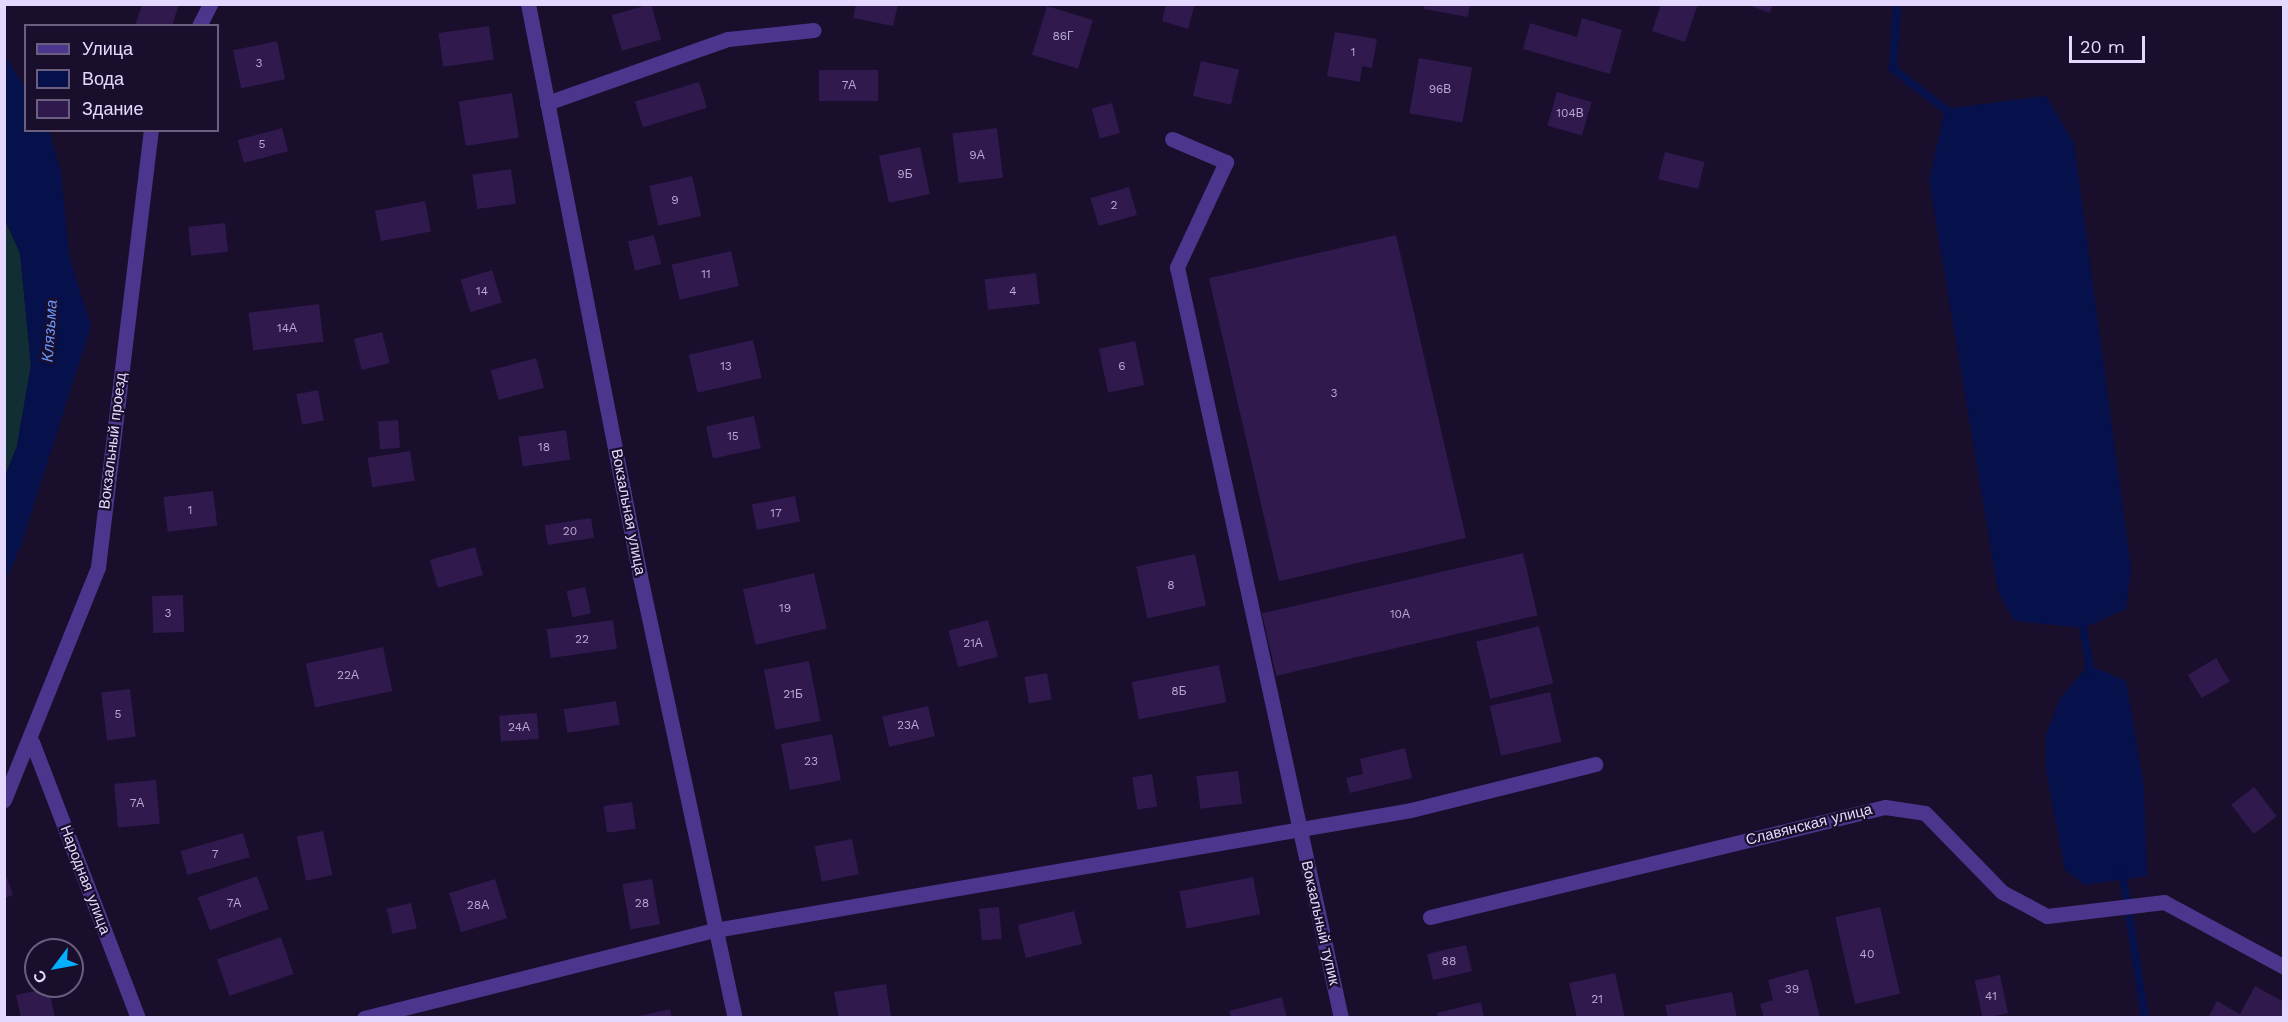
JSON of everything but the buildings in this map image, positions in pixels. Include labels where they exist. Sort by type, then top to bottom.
[{"type":"street","points":[[200,24],[210,4]]},
{"type":"street","name":"Вокзальная улица","points":[[528,4],[715,930],[735,1017]]},
{"type":"street","points":[[548,103],[728,39],[814,30]]},
{"type":"street","name":"Вокзальный проезд","points":[[4,800],[32,742],[98,567],[151,132]]},
{"type":"street","name":"Вокзальный тупик","points":[[1172,139],[1226,162],[1177,267],[1341,1017]]},
{"type":"street","name":"Народная улица","points":[[32,742],[138,1017]]},
{"type":"street","points":[[364,1017],[715,930],[1411,810],[1595,764]]},
{"type":"street","name":"Славянская улица","points":[[1430,917],[1885,807],[1925,813],[2002,892],[2047,916],[2164,902],[2283,967]]},
{"type":"green space","points":[[4,219],[20,253],[31,365],[17,446],[5,476]]},
{"type":"water","name":"Клязьма","points":[[5,55],[24,86],[24,132],[49,132],[61,172],[69,256],[91,326],[21,545],[5,583],[5,476],[17,446],[31,365],[20,253],[5,219]]},
{"type":"water","points":[[2046,96],[2074,143],[2131,568],[2126,609],[2083,628],[2014,621],[1998,591],[1929,181],[1945,109]]},
{"type":"water","points":[[2089,665],[2126,681],[2144,786],[2147,876],[2085,885],[2065,870],[2046,771],[2046,734],[2061,697]]},
{"type":"waterway","points":[[1897,4],[1893,69],[1945,109]]},
{"type":"waterway","points":[[2083,628],[2091,675]]},
{"type":"waterway","points":[[2122,871],[2145,1018]]}]
